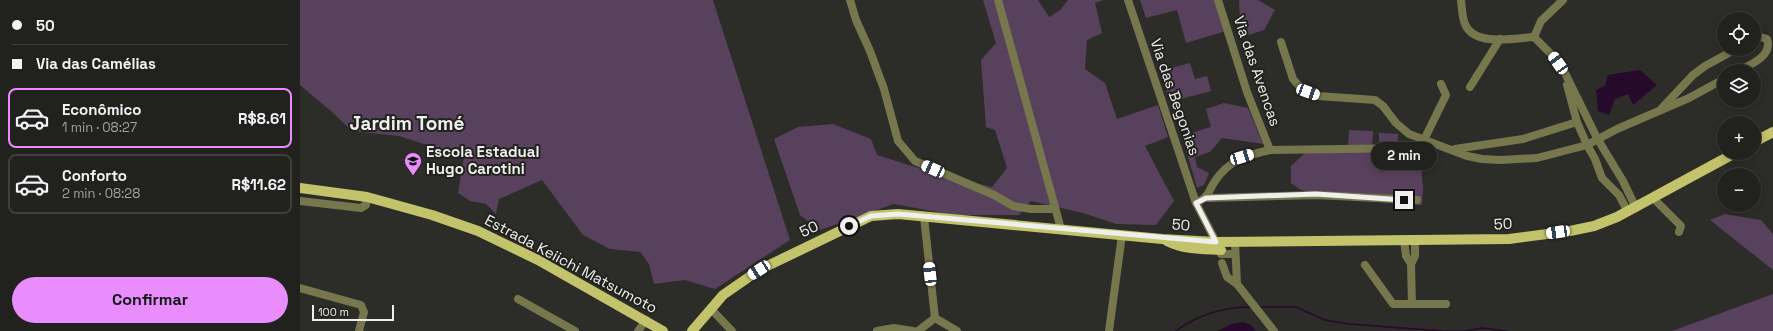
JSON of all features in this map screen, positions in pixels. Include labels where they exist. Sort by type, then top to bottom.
[{"type":"main road","points":[[1761,138],[1773,132]]},
{"type":"main road","name":"50","points":[[692,331],[723,295],[759,270],[871,216],[898,214],[1162,239],[1220,251],[1235,242],[1509,239],[1594,226],[1632,210],[1722,160]]},
{"type":"main road","name":"Estrada Keiichi Matsumoto","points":[[300,188],[367,198],[432,215],[478,231],[538,260],[663,331]]},
{"type":"street","points":[[850,0],[856,20],[870,51],[884,89],[898,141],[910,156],[915,161],[994,195],[1013,206],[1031,209],[1056,209]]},
{"type":"street","points":[[998,0],[1061,229]]},
{"type":"street","name":"Via das Begonias","points":[[1128,0],[1196,203],[1220,251],[1225,274],[1236,284],[1274,331]]},
{"type":"street","name":"Via das Avencas","points":[[1218,0],[1247,92],[1270,150]]},
{"type":"street","points":[[1461,0],[1465,25],[1475,36],[1484,39],[1500,40],[1534,37],[1548,50],[1564,71],[1597,138],[1623,181],[1632,210]]},
{"type":"street","points":[[1534,37],[1541,21],[1560,3],[1570,0]]},
{"type":"street","points":[[1753,64],[1761,60],[1766,53],[1768,43],[1767,39],[1761,37]]},
{"type":"street","points":[[1470,87],[1500,40]]},
{"type":"street","points":[[1281,42],[1293,78],[1299,86],[1308,92],[1318,96],[1375,100],[1383,106],[1402,129],[1424,140],[1473,158],[1501,160],[1537,158],[1587,145],[1597,138],[1689,98],[1717,83]]},
{"type":"street","points":[[1658,112],[1693,75],[1705,66],[1723,56]]},
{"type":"street","points":[[1564,71],[1577,122],[1595,159],[1602,178],[1632,210]]},
{"type":"street","points":[[1424,140],[1446,95],[1441,84]]},
{"type":"street","points":[[1454,150],[1523,139],[1577,122]]},
{"type":"street","points":[[1206,198],[1214,182],[1231,163],[1242,157],[1270,150],[1414,148]]},
{"type":"street","points":[[1612,187],[1623,181]]},
{"type":"street","points":[[1196,203],[1206,198],[1316,194],[1417,200]]},
{"type":"street","points":[[300,201],[361,208],[366,205],[367,198]]},
{"type":"street","points":[[1653,198],[1681,226],[1679,232]]},
{"type":"street","points":[[924,217],[934,318]]},
{"type":"street","points":[[1109,331],[1122,235]]},
{"type":"street","points":[[1412,304],[1411,264],[1414,256],[1415,239]]},
{"type":"street","points":[[1404,240],[1406,256],[1411,264]]},
{"type":"street","points":[[1235,242],[1236,284]]},
{"type":"street","points":[[1220,251],[1235,254]]},
{"type":"street","points":[[1365,265],[1391,303],[1446,304]]},
{"type":"street","points":[[300,288],[361,305],[364,312],[359,331]]},
{"type":"street","points":[[518,299],[575,331]]},
{"type":"street","points":[[711,310],[732,331]]},
{"type":"street","points":[[918,331],[934,318]]},
{"type":"street","points":[[934,318],[956,331]]},
{"type":"street","points":[[638,331],[646,320]]},
{"type":"street","points":[[877,331],[894,328],[913,331]]},
{"type":"shaded area","points":[[300,0],[713,0],[790,240],[715,289],[685,280],[654,284],[649,264],[640,252],[610,249],[583,235],[542,180],[499,199],[496,214],[486,204],[470,201],[458,193],[464,157],[399,136],[352,131],[300,85]]},
{"type":"shaded area","points":[[983,0],[1038,0],[1049,17],[1060,10],[1068,0],[1104,0],[1095,3],[1102,33],[1087,40],[1085,69],[1105,83],[1117,119],[1158,105],[1168,137],[1145,146],[1174,201],[1156,225],[1116,224],[1083,213],[1031,201],[1019,215],[953,215],[894,204],[820,230],[800,215],[774,139],[798,127],[833,124],[871,139],[877,155],[931,172],[992,187],[1007,168],[995,130],[986,127],[981,60],[996,43]]},
{"type":"shaded area","points":[[1140,0],[1217,0],[1226,31],[1186,43],[1177,10],[1146,18]]},
{"type":"shaded area","points":[[1239,0],[1258,0],[1275,10],[1264,30],[1249,35],[1240,25]]},
{"type":"shaded area","points":[[1190,63],[1195,79],[1207,76],[1211,91],[1170,102],[1160,71]]},
{"type":"shaded area","points":[[1640,70],[1657,85],[1633,105],[1628,94],[1615,99],[1609,115],[1598,111],[1596,90],[1605,86],[1608,75]]},
{"type":"shaded area","points":[[1224,103],[1248,108],[1263,144],[1222,138],[1210,152],[1195,157],[1197,167],[1209,173],[1204,185],[1197,188],[1182,136],[1211,127],[1206,109]]},
{"type":"shaded area","points":[[1349,130],[1373,131],[1372,146],[1348,145]]},
{"type":"shaded area","points":[[1379,133],[1398,134],[1398,146],[1379,146]]},
{"type":"shaded area","points":[[1420,151],[1423,189],[1422,205],[1359,201],[1301,190],[1291,183],[1291,166],[1306,152]]},
{"type":"shaded area","points":[[1725,214],[1761,220],[1773,234],[1773,270],[1710,220]]},
{"type":"shaded area","points":[[1773,294],[1773,331],[1672,331]]},
{"type":"shaded area","points":[[1243,322],[1251,325],[1256,331],[1217,331],[1232,324]]},
{"type":"waterway","points":[[1176,331],[1193,320],[1211,313],[1230,308],[1250,307]]},
{"type":"waterway","points":[[1258,307],[1296,307],[1325,320],[1349,324],[1443,331],[1465,331],[1482,328],[1506,331]]},
{"type":"place","name":"Escola Estadual Hugo Carotini","points":[[413,176]]},
{"type":"district","name":"Jardim Tomé","points":[[407,123]]},
{"type":"route","points":[[849,226],[871,216],[898,214],[1162,239],[1216,242],[1196,203],[1206,198],[1316,194],[1404,200]]}]
